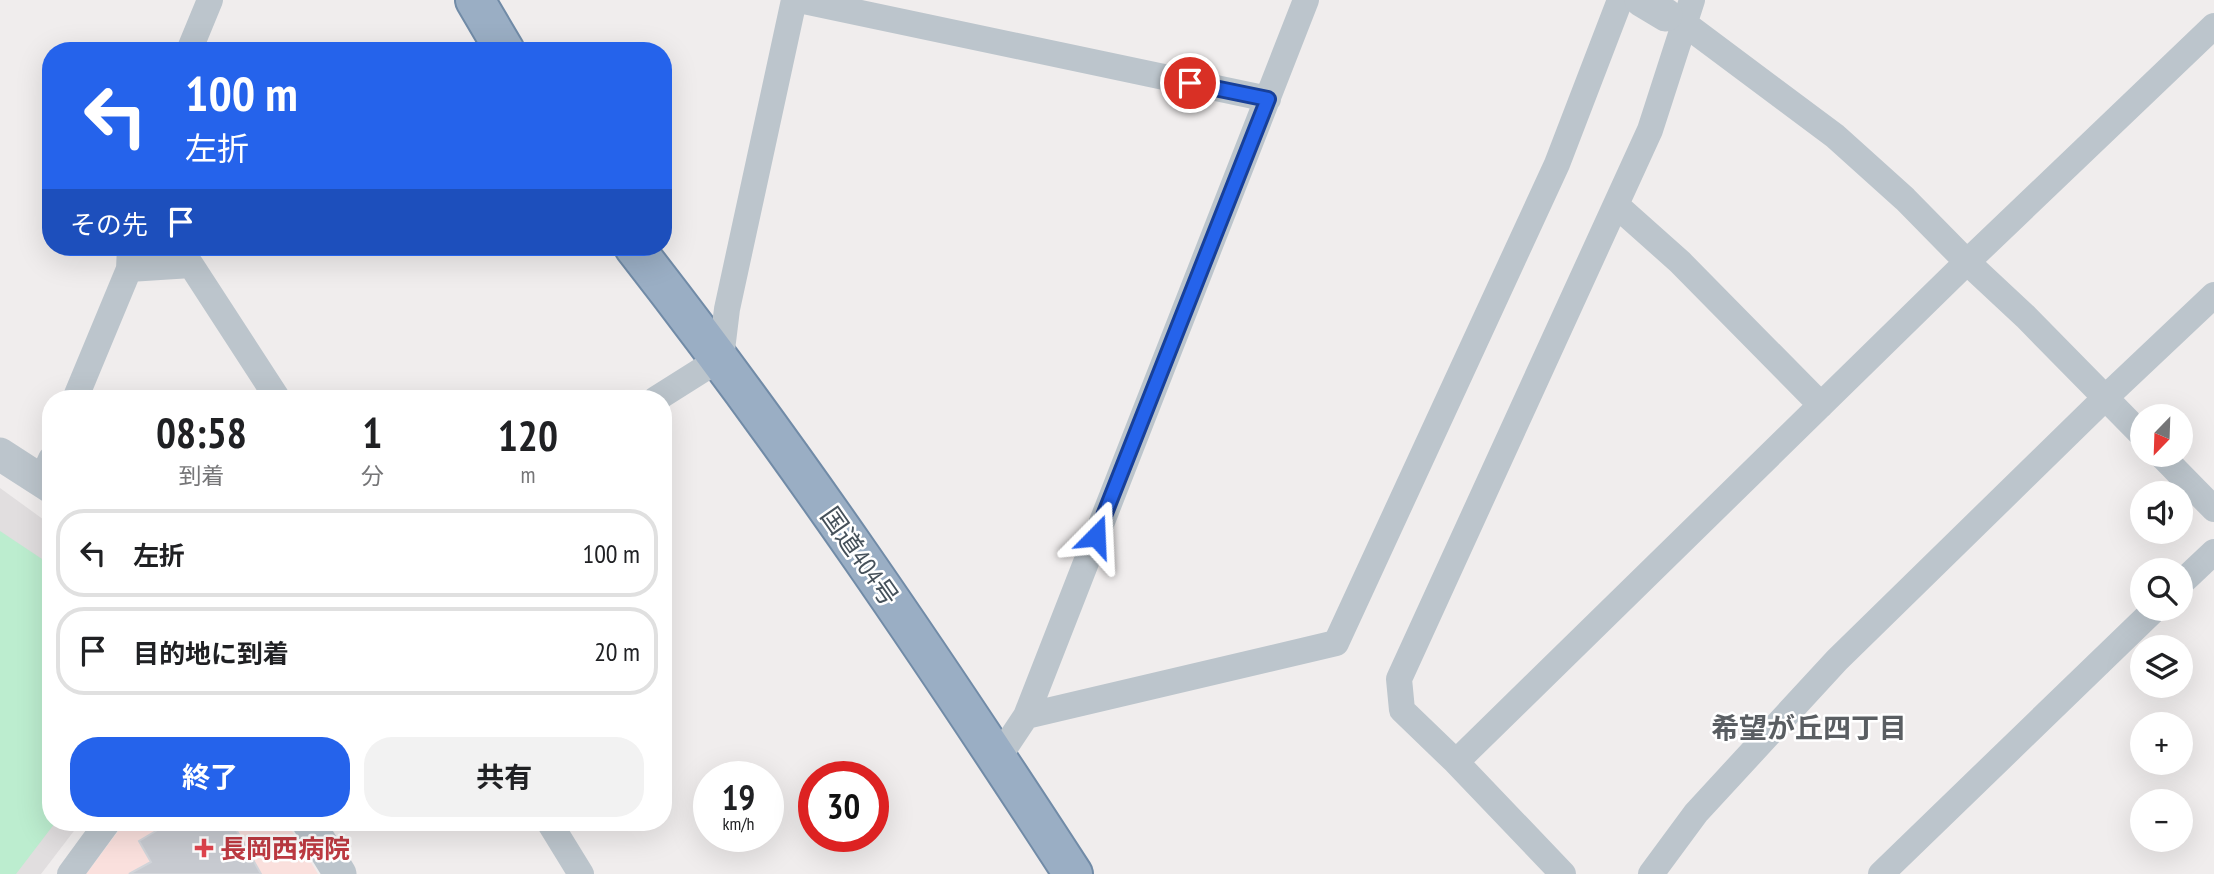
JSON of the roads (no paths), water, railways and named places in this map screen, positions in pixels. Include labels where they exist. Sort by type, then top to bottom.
[{"type":"highway","points":[[475,0],[500,42]]},
{"type":"highway","name":"国道404号","points":[[641,256],[720,358],[930,655],[1073,874]]},
{"type":"street","points":[[193,42],[210,0]]},
{"type":"street","points":[[670,390],[720,358],[727,309],[796,0],[1268,99]]},
{"type":"street","points":[[998,758],[1026,716],[1306,0]]},
{"type":"street","points":[[1026,716],[1336,643],[1557,164],[1620,0]]},
{"type":"street","points":[[1563,874],[1456,762],[1402,710],[1399,679],[1650,130],[1671,10],[1835,136],[1905,199],[2130,424]]},
{"type":"street","points":[[1456,762],[1967,262],[2214,26]]},
{"type":"street","points":[[1616,205],[1680,262],[1821,405]]},
{"type":"street","points":[[78,390],[129,258],[191,265],[272,390]]},
{"type":"street","points":[[1651,874],[1696,813],[1828,669],[2214,295]]},
{"type":"street","points":[[0,454],[42,473]]},
{"type":"street","points":[[2173,467],[2214,509]]},
{"type":"street","points":[[2193,572],[2214,552]]},
{"type":"street","points":[[1881,874],[2143,621]]},
{"type":"street","points":[[70,874],[101,831]]},
{"type":"street","points":[[314,831],[340,874]]},
{"type":"street","points":[[555,831],[581,874]]},
{"type":"place","name":"長岡西病院","points":[[204,848]]},
{"type":"district","name":"希望が丘四丁目","points":[[1809,727]]}]
